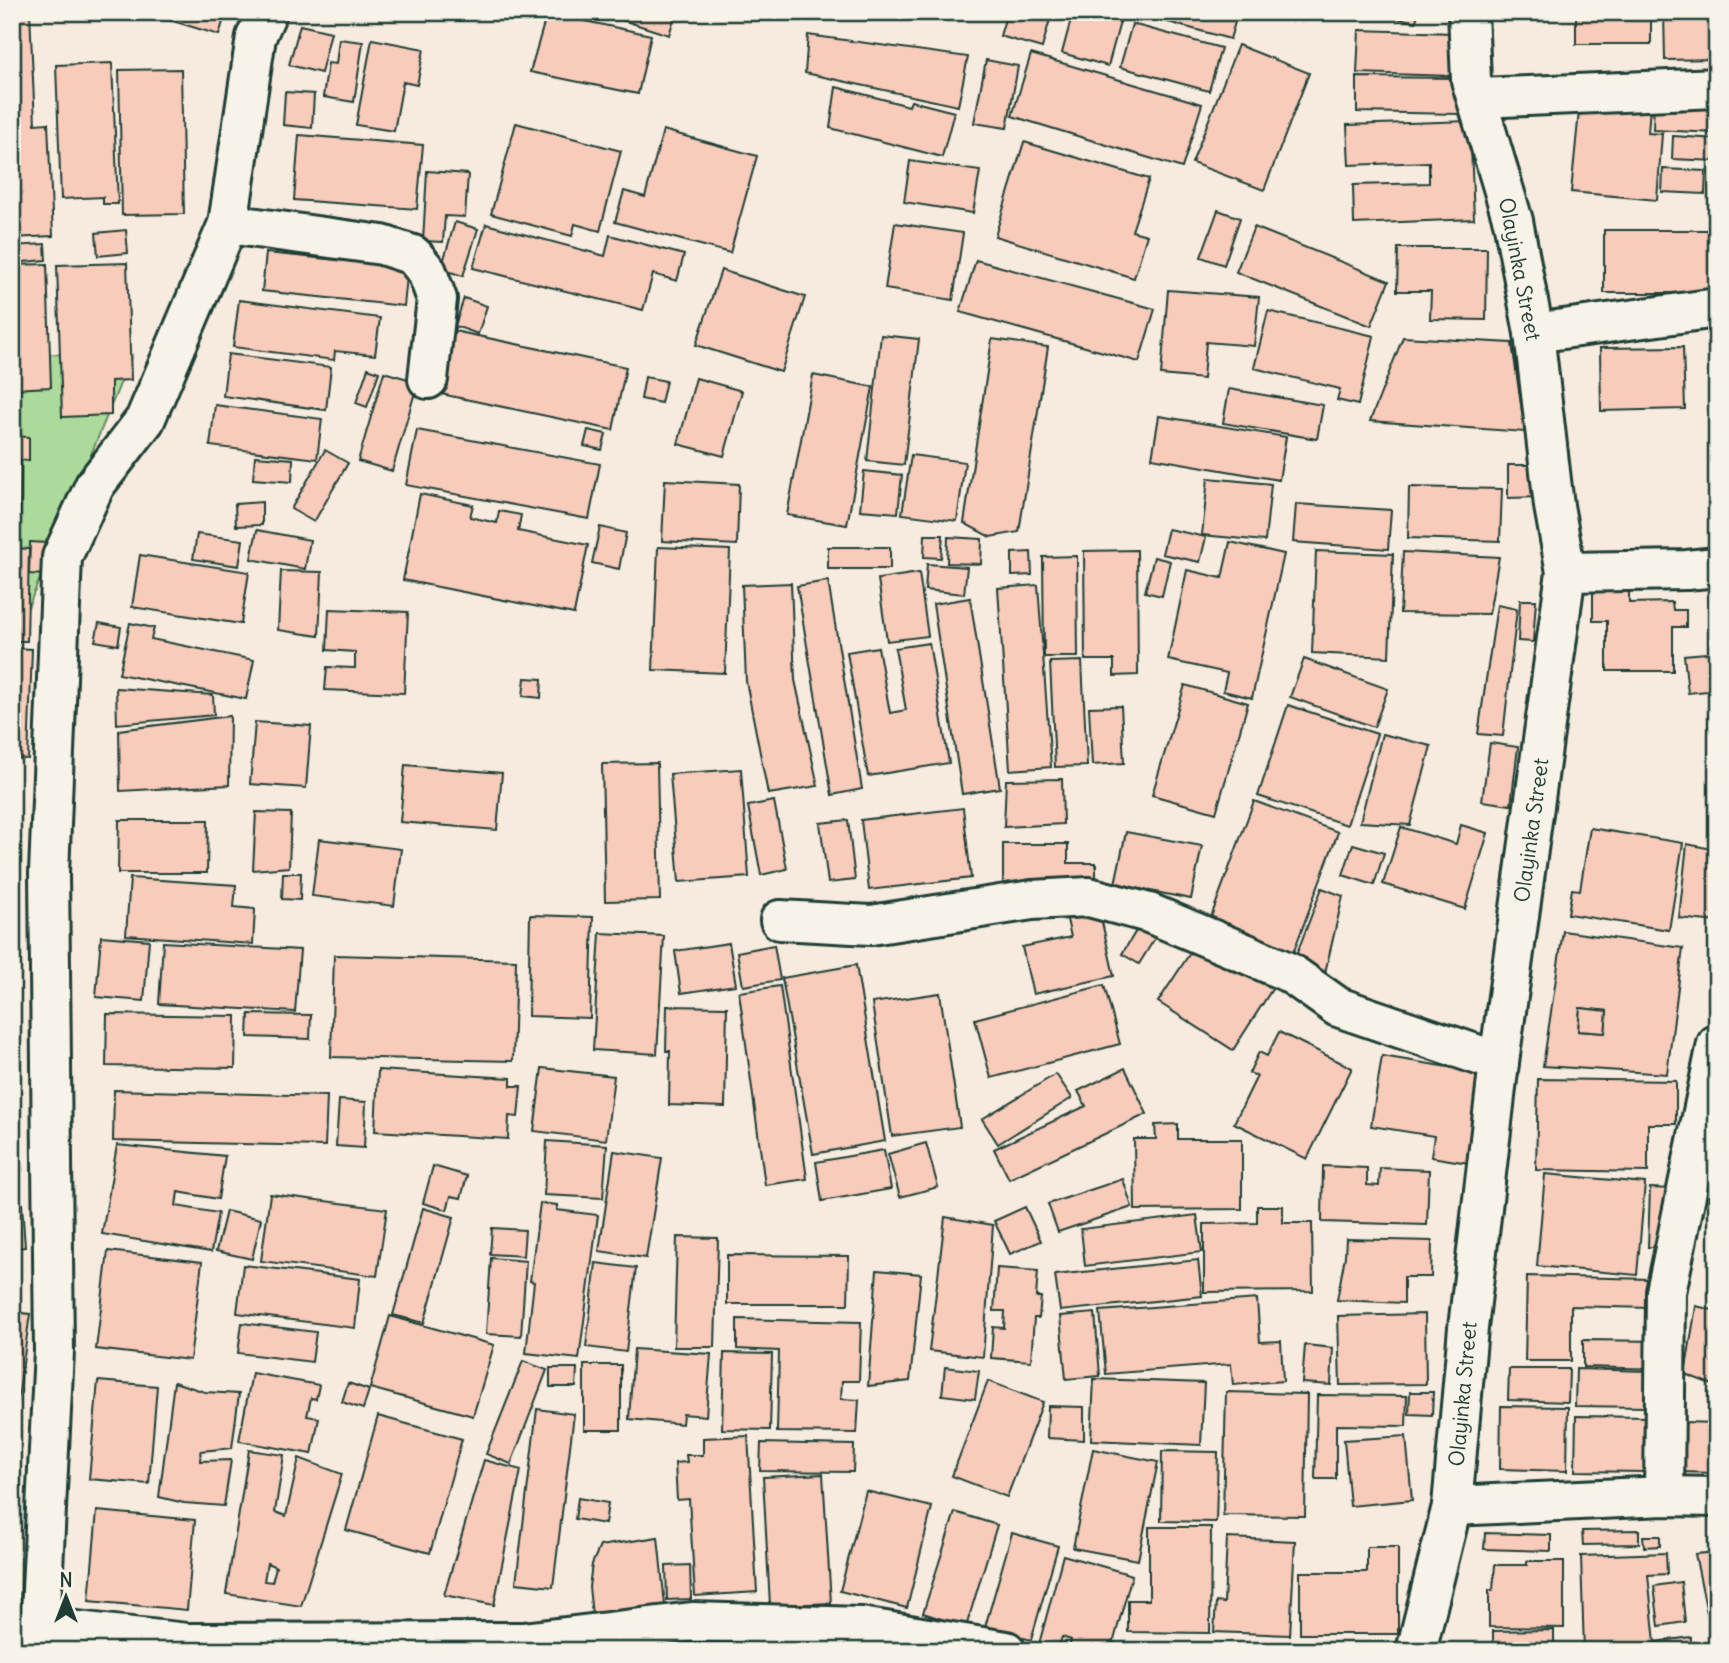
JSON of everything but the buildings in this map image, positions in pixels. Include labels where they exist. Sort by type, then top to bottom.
[{"type":"street","points":[[267,12],[256,37],[228,223],[145,420],[95,485],[62,556],[48,873],[54,1351],[26,1639],[187,1643],[509,1642],[692,1622],[861,1627],[1006,1651]]},
{"type":"street","name":"Olayinka Street","points":[[1416,1651],[1452,1506],[1468,1328],[1499,1062],[1566,572],[1554,506],[1534,333],[1513,221],[1475,89],[1468,12]]},
{"type":"street","points":[[1475,89],[1717,88]]},
{"type":"street","points":[[228,223],[382,245],[413,255],[428,272],[437,299],[428,379]]},
{"type":"street","points":[[1534,333],[1717,308]]},
{"type":"street","points":[[1566,572],[1717,567]]},
{"type":"street","points":[[780,920],[871,925],[1032,900],[1089,897],[1149,914],[1258,959],[1290,974],[1338,1007],[1499,1062]]},
{"type":"street","points":[[1664,1496],[1666,1292],[1717,1044]]},
{"type":"street","points":[[1452,1506],[1664,1496],[1717,1497]]},
{"type":"green space","points":[[12,354],[132,355],[12,646]]}]
